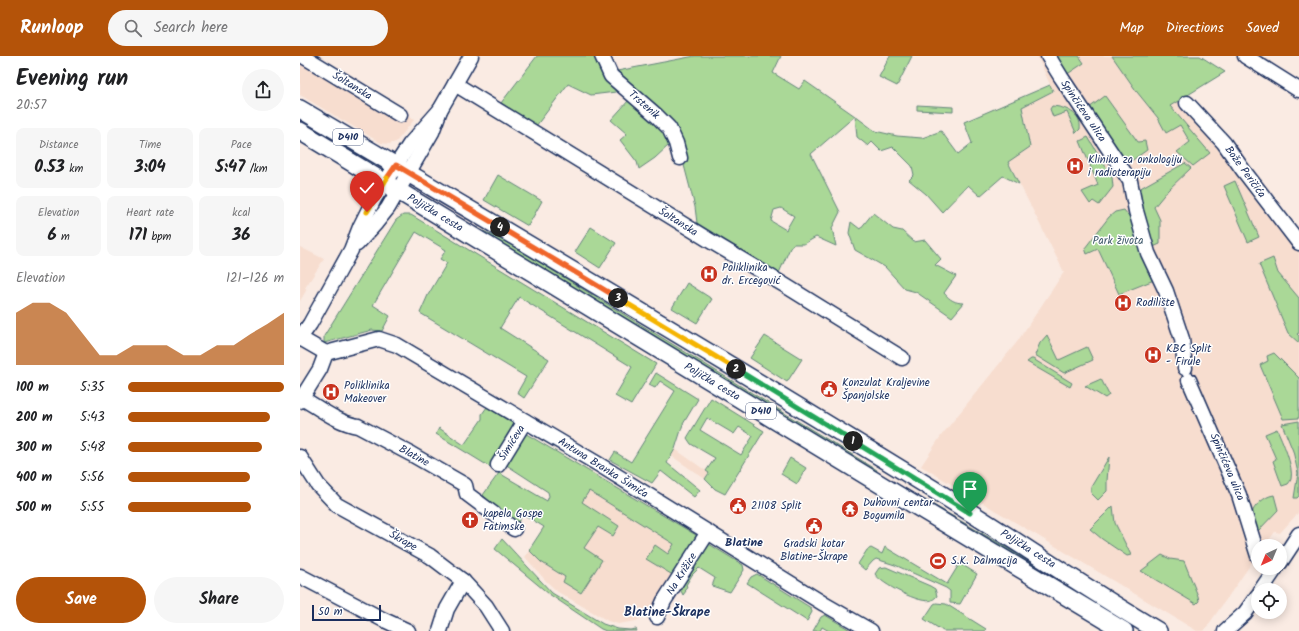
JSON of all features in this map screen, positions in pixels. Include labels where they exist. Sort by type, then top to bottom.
[{"type":"main road","name":"Poljička cesta","points":[[300,109],[928,486],[1158,631]]},
{"type":"main road","name":"Poljička cesta","points":[[300,131],[1124,631]]},
{"type":"street","name":"Šoltanska","points":[[303,56],[400,116]]},
{"type":"street","points":[[301,399],[320,369],[326,353],[300,338],[310,324],[351,250],[384,214],[391,187],[402,169],[410,144],[440,110],[471,56]]},
{"type":"street","name":"Trstenik","points":[[602,56],[611,76],[669,128],[676,142],[680,158]]},
{"type":"street","name":"Spinčićeva ulica","points":[[1048,56],[1130,181],[1136,212],[1148,253],[1166,291],[1182,339],[1187,374],[1239,494],[1253,539]]},
{"type":"street","points":[[1245,56],[1299,90]]},
{"type":"street","name":"Šoltanska","points":[[455,84],[902,358]]},
{"type":"street","name":"Bože Peričića","points":[[1187,103],[1224,143],[1299,243]]},
{"type":"street","name":"Antuna Branka Šimića","points":[[326,353],[379,338],[404,349],[598,464],[824,604],[871,631]]},
{"type":"street","name":"Blatine","points":[[301,399],[342,421],[358,426],[465,485],[467,494],[514,529]]},
{"type":"street","name":"Šimićeva","points":[[498,465],[522,419]]},
{"type":"street","name":"Škrape","points":[[300,457],[318,485],[337,505],[430,556],[463,581],[486,606],[502,631]]},
{"type":"street","name":"Na Križice","points":[[657,617],[664,602],[708,532]]},
{"type":"street","points":[[1287,552],[1299,534]]},
{"type":"street","points":[[300,576],[408,631]]},
{"type":"street","points":[[440,631],[447,609],[463,581]]},
{"type":"street","points":[[1225,631],[1245,613],[1251,605]]},
{"type":"street","points":[[1239,631],[1245,613]]},
{"type":"shaded area","points":[[300,56],[319,56],[303,64],[402,124],[408,116],[414,120],[396,142],[389,144],[381,143],[300,95]]},
{"type":"shaded area","name":"KBC Split - Firule","points":[[1037,56],[1146,56],[1195,121],[1299,248],[1299,512],[1280,533],[1275,532],[1270,539],[1251,539],[1251,564],[1204,631],[1197,631],[921,466],[941,436],[1017,342],[1064,272],[1008,161],[1030,147],[1022,107],[1053,91]]},
{"type":"shaded area","points":[[300,247],[324,259],[305,288],[307,289],[300,301]]},
{"type":"shaded area","points":[[675,449],[709,473],[705,479],[670,455]]},
{"type":"shaded area","points":[[578,470],[695,541],[653,610],[636,621],[618,624],[608,621],[558,592],[525,557]]},
{"type":"green space","points":[[537,56],[595,56],[616,92],[591,95],[568,84],[536,126],[501,103]]},
{"type":"green space","points":[[695,56],[781,56],[773,73],[799,89],[805,81],[855,116],[811,154],[840,212],[832,228],[836,246],[816,237],[804,244],[793,244],[779,273],[697,223],[695,207],[675,131],[612,72]],"holes":[[[781,208],[794,216],[786,230],[771,221],[774,210]]]},
{"type":"green space","points":[[890,56],[912,56],[897,86],[879,77]]},
{"type":"green space","points":[[1052,56],[1079,56],[1084,63],[1063,77]]},
{"type":"green space","points":[[1112,56],[1200,56],[1225,72],[1170,106],[1210,153],[1193,166],[1177,152],[1190,142],[1180,125],[1166,133],[1158,118],[1137,92]]},
{"type":"green space","points":[[1050,85],[1053,91],[1022,107],[1030,147],[1008,162],[1019,184],[1003,176],[980,196],[968,185],[942,212],[926,194],[909,180],[914,175],[912,166],[893,147],[881,151],[872,142],[868,146],[857,137],[855,116],[875,131],[897,136],[922,138],[941,131],[958,154],[972,143],[964,122]]},
{"type":"green space","points":[[1105,96],[1138,142],[1145,141],[1147,150],[1124,166],[1085,111]]},
{"type":"green space","points":[[629,100],[652,118],[665,132],[669,145],[655,158],[639,169],[637,162],[620,140],[627,134],[611,120]]},
{"type":"green space","points":[[917,105],[953,107],[953,112],[917,110]]},
{"type":"green space","points":[[1052,106],[1067,109],[1072,112],[1080,123],[1080,129],[1076,133],[1067,112],[1053,117],[1050,109]]},
{"type":"green space","points":[[1088,137],[1112,177],[1113,187],[1099,205],[1093,201],[1090,204],[1082,192],[1098,185],[1080,141]]},
{"type":"green space","points":[[1185,163],[1191,168],[1168,190],[1154,207],[1160,220],[1160,244],[1151,248],[1137,190]]},
{"type":"green space","points":[[498,175],[542,201],[528,226],[484,200]]},
{"type":"green space","points":[[1235,181],[1259,237],[1248,242],[1224,186]]},
{"type":"green space","points":[[426,199],[473,226],[508,243],[877,470],[875,474]]},
{"type":"green space","name":"Park života","points":[[1124,210],[1132,220],[1154,280],[1119,294],[1098,249],[1087,254],[1085,248],[1109,217],[1115,212]]},
{"type":"green space","points":[[873,213],[893,229],[902,231],[914,242],[925,240],[941,259],[935,265],[956,276],[944,293],[953,301],[964,303],[952,317],[916,292],[905,289],[885,267],[855,250],[849,233],[851,222],[860,229]]},
{"type":"green space","points":[[403,215],[411,215],[656,364],[631,405],[615,396],[632,367],[519,297],[500,328],[549,359],[524,398],[517,393],[526,377],[420,313],[428,295],[447,263],[440,259],[446,250],[416,232],[373,305],[390,316],[382,331],[372,330],[324,343],[324,336],[396,220]]},
{"type":"green space","points":[[591,227],[616,243],[600,268],[575,252]]},
{"type":"green space","points":[[1273,258],[1278,273],[1299,298],[1299,333],[1297,334],[1299,336],[1299,343],[1288,333],[1259,264]]},
{"type":"green space","points":[[687,283],[712,299],[697,323],[672,308]]},
{"type":"green space","points":[[1047,335],[1059,360],[1087,347],[1093,360],[1064,373],[1035,355],[1040,343]]},
{"type":"green space","points":[[765,336],[802,359],[787,382],[750,358]]},
{"type":"green space","points":[[1274,353],[1299,378],[1299,418],[1283,419],[1260,365],[1268,361],[1267,356]]},
{"type":"green space","points":[[1031,359],[1072,383],[1070,387],[1027,362]]},
{"type":"green space","points":[[656,373],[698,399],[683,424],[675,449],[667,463],[700,490],[694,497],[661,471],[652,483],[610,460],[615,452],[631,462],[675,391],[660,381],[655,388],[649,385]]},
{"type":"green space","points":[[1101,379],[1109,395],[1105,398],[1085,386]]},
{"type":"green space","points":[[711,398],[764,431],[725,494],[715,489],[705,479],[709,473],[706,471],[715,458],[691,444],[687,438]],"holes":[[[707,418],[734,434],[739,427],[753,436],[741,455],[700,430]]]},
{"type":"green space","points":[[487,407],[515,425],[490,467],[436,434],[439,428],[464,445],[482,419],[482,414]]},
{"type":"green space","points":[[1299,421],[1299,496],[1294,498],[1298,473],[1293,451],[1282,424]]},
{"type":"green space","points":[[1277,429],[1291,468],[1291,479],[1289,483],[1282,486],[1273,461],[1276,459],[1265,434]]},
{"type":"green space","points":[[523,432],[696,535],[699,540],[676,577],[646,559],[655,545],[668,554],[674,544],[589,491],[582,502],[619,526],[613,536],[598,527],[584,548],[602,560],[581,593],[563,582],[565,577],[541,562],[529,550],[544,527],[523,514],[517,524],[507,518],[483,495],[499,473],[547,501],[549,496],[548,492],[505,464]]},
{"type":"green space","points":[[1109,457],[1107,491],[1098,500],[1091,493],[1091,487]]},
{"type":"green space","points":[[790,458],[806,468],[797,484],[781,474]]},
{"type":"green space","points":[[1274,495],[1278,510],[1258,531],[1252,516],[1254,509],[1263,499]]},
{"type":"green space","points":[[925,500],[1131,624],[1130,625],[1084,601],[923,503]]},
{"type":"green space","points":[[1113,506],[1115,523],[1131,555],[1127,556],[1090,529]]},
{"type":"green space","points":[[502,539],[552,593],[603,624],[618,629],[636,629],[637,631],[606,631],[601,629],[549,594],[495,549]]},
{"type":"green space","points":[[709,544],[743,565],[744,570],[730,592],[712,586],[715,578],[699,568],[692,575],[686,585],[686,591],[683,595],[679,587],[705,545]]},
{"type":"green space","points":[[885,547],[947,584],[958,566],[961,564],[977,574],[960,604],[950,603],[950,591],[946,588],[895,565],[876,559],[865,570],[858,564],[867,550],[871,548],[882,554]]},
{"type":"green space","points":[[1162,555],[1170,559],[1184,561],[1198,596],[1199,601],[1196,604],[1141,571]]},
{"type":"green space","points":[[886,567],[930,586],[935,589],[937,596],[932,600],[927,601],[911,597],[893,588],[875,574],[879,568]]},
{"type":"green space","name":"Blatine","points":[[757,574],[811,608],[812,612],[807,621],[747,583],[751,577]]},
{"type":"green space","points":[[936,603],[946,604],[986,629],[985,631],[943,631],[924,619]]},
{"type":"green space","points":[[825,615],[852,631],[829,631],[822,627],[820,631],[813,631],[821,617]]},
{"type":"place","name":"Klinika za onkologiju i radioterapiju","points":[[1075,166]]},
{"type":"place","name":"Poliklinika dr. Ercegović","points":[[709,274]]},
{"type":"place","name":"Rodilište","points":[[1123,303]]},
{"type":"place","name":"KBC Split - Firule","points":[[1153,355]]},
{"type":"place","name":"Konzulat Kraljevine Španjolske","points":[[829,389]]},
{"type":"place","name":"Poliklinika Makeover","points":[[331,392]]},
{"type":"place","name":"21108 Split","points":[[738,506]]},
{"type":"place","name":"Duhovni centar Bogumila","points":[[850,509]]},
{"type":"place","name":"kapela Gospe Fatimske","points":[[470,520]]},
{"type":"place","name":"Gradski kotar Blatine-Škrape","points":[[814,526]]},
{"type":"place","name":"S.K. Dalmacija","points":[[938,561]]},
{"type":"district","name":"Blatine","points":[[744,542]]},
{"type":"district","name":"Blatine-Škrape","points":[[667,612]]},
{"type":"route","points":[[367,212],[396,165],[928,486],[970,513]]}]
